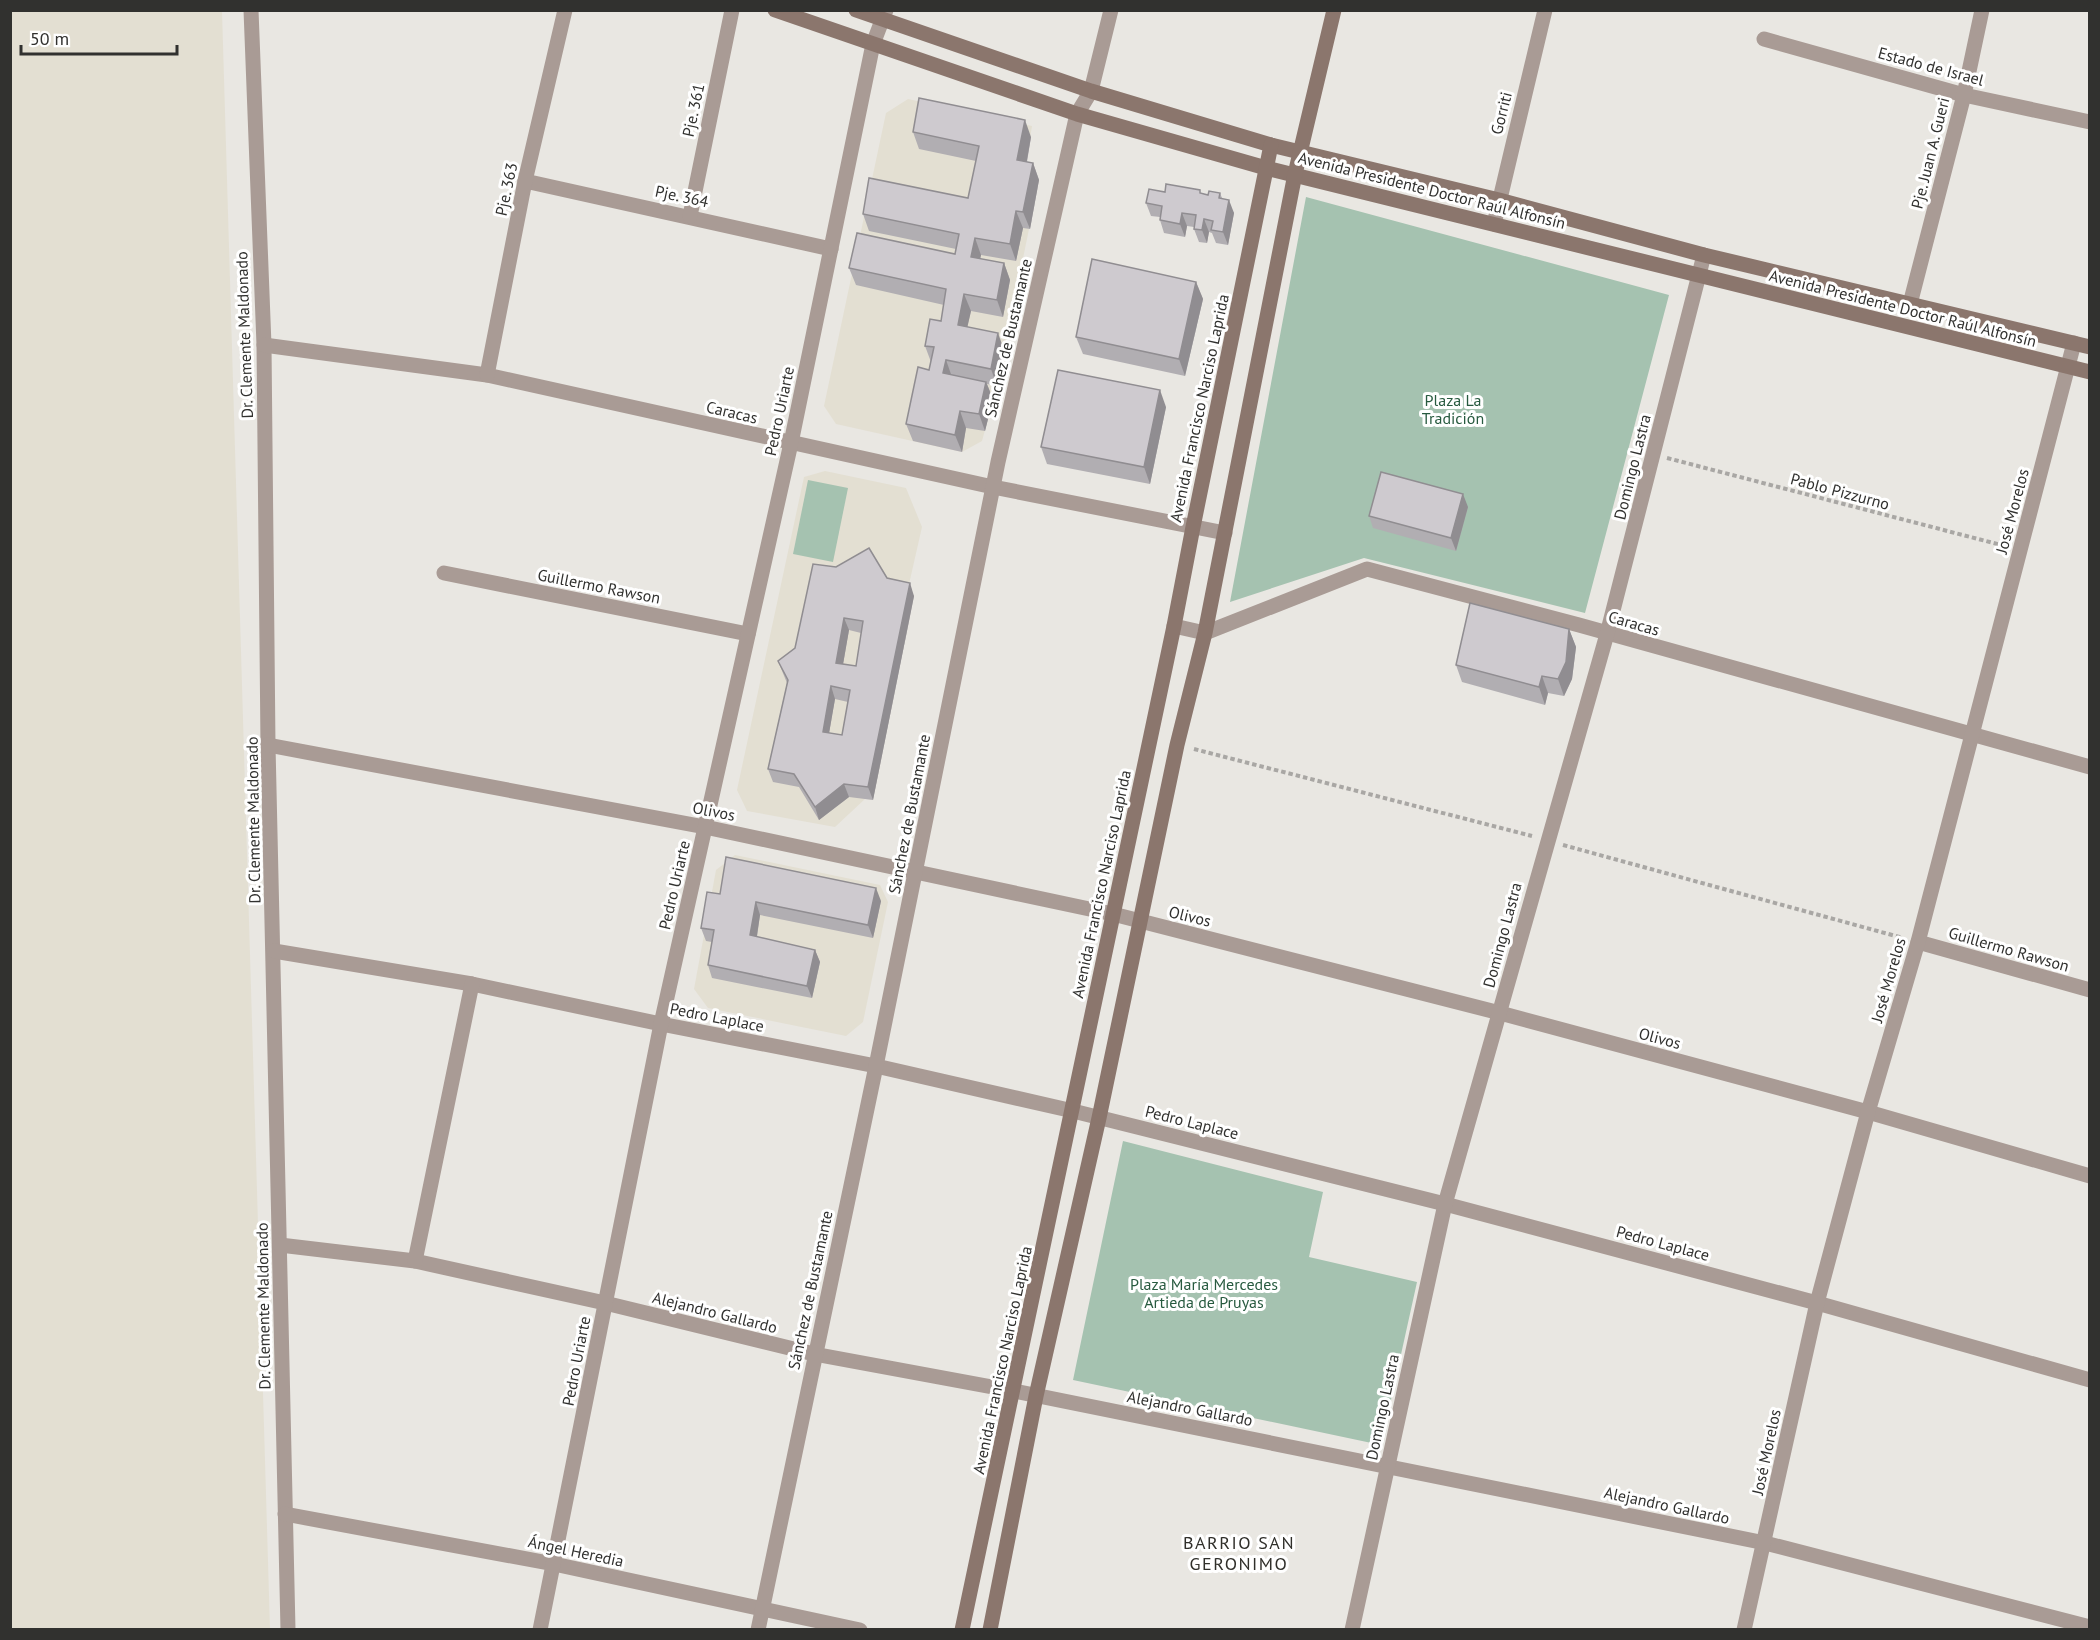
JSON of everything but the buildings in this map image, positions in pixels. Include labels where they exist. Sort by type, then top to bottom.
[{"type":"main road","name":"Avenida Presidente Doctor Raúl Alfonsín","points":[[775,10],[1077,114],[1266,168],[2090,372]]},
{"type":"main road","name":"Avenida Presidente Doctor Raúl Alfonsín","points":[[856,10],[885,15],[1091,91],[1300,153],[1499,200],[1704,255],[2090,347]]},
{"type":"main road","points":[[990,1629],[1036,1396],[1099,1118],[1177,745],[1205,633],[1295,174],[1334,10]]},
{"type":"main road","name":"Avenida Francisco Narciso Laprida","points":[[962,1629],[1174,626],[1271,145]]},
{"type":"street","name":"Dr. Clemente Maldonado","points":[[251,10],[264,345],[268,745],[288,1629]]},
{"type":"street","name":"Pje. 363","points":[[487,375],[525,181],[565,10]]},
{"type":"street","name":"Pje. 361","points":[[690,216],[732,10]]},
{"type":"street","name":"Sánchez de Bustamante","points":[[758,1629],[876,1066],[993,487],[1077,114],[1091,91],[1111,10]]},
{"type":"street","name":"Gorriti","points":[[1494,224],[1545,10]]},
{"type":"street","name":"Pje. Juan A. Gueri","points":[[1910,303],[1964,94],[1982,10]]},
{"type":"street","name":"Pedro Uriarte","points":[[540,1629],[661,1024],[791,443],[873,44],[885,15]]},
{"type":"street","name":"Estado de Israel","points":[[1764,39],[1964,94],[2090,122]]},
{"type":"street","name":"Pje. 364","points":[[525,181],[831,249]]},
{"type":"street","name":"Domingo Lastra","points":[[1352,1629],[1444,1204],[1607,634],[1704,255]]},
{"type":"street","name":"José Morelos","points":[[1744,1629],[1817,1303],[1868,1112],[1918,942],[2074,343]]},
{"type":"street","name":"Caracas","points":[[264,345],[487,375],[993,487],[1225,533]]},
{"type":"street","name":"Caracas","points":[[1205,633],[1367,569],[2090,767]]},
{"type":"street","name":"Guillermo Rawson","points":[[444,573],[748,634]]},
{"type":"street","points":[[1174,626],[1205,633]]},
{"type":"street","name":"Olivos","points":[[268,745],[705,827],[1113,914],[1868,1112],[2090,1176]]},
{"type":"street","name":"Guillermo Rawson","points":[[1918,942],[2090,990]]},
{"type":"street","name":"Pedro Laplace","points":[[274,951],[472,984],[876,1066],[1073,1111],[1444,1204],[1817,1303],[2090,1380]]},
{"type":"street","points":[[415,1261],[472,984]]},
{"type":"street","name":"Alejandro Gallardo","points":[[280,1245],[415,1261],[814,1354],[1014,1391],[1765,1543],[2090,1628]]},
{"type":"street","name":"Ángel Heredia","points":[[285,1514],[554,1564],[860,1629]]},
{"type":"path","name":"Pablo Pizzurno","points":[[1653,455],[2021,550]]},
{"type":"shaded area","points":[[11,10],[222,11],[270,1629],[11,1629]]},
{"type":"shaded area","points":[[908,99],[1032,126],[1024,177],[1039,180],[997,386],[982,441],[962,452],[836,424],[824,406],[886,113]]},
{"type":"shaded area","points":[[825,471],[906,488],[922,527],[907,593],[914,596],[873,800],[865,799],[835,827],[747,811],[737,790],[804,477]]},
{"type":"shaded area","points":[[735,855],[880,885],[888,902],[863,1022],[846,1036],[708,1008],[694,989],[716,870]]},
{"type":"green space","name":"Plaza La Tradición","points":[[1306,197],[1669,295],[1585,613],[1364,558],[1230,602]]},
{"type":"green space","points":[[808,480],[848,488],[833,562],[793,554]]},
{"type":"green space","name":"Plaza María Mercedes Artieda de Pruyas","points":[[1123,1141],[1323,1192],[1309,1257],[1417,1282],[1381,1445],[1073,1380]]},
{"type":"district","name":"BARRIO SAN GERONIMO","points":[[1239,1552]]}]
